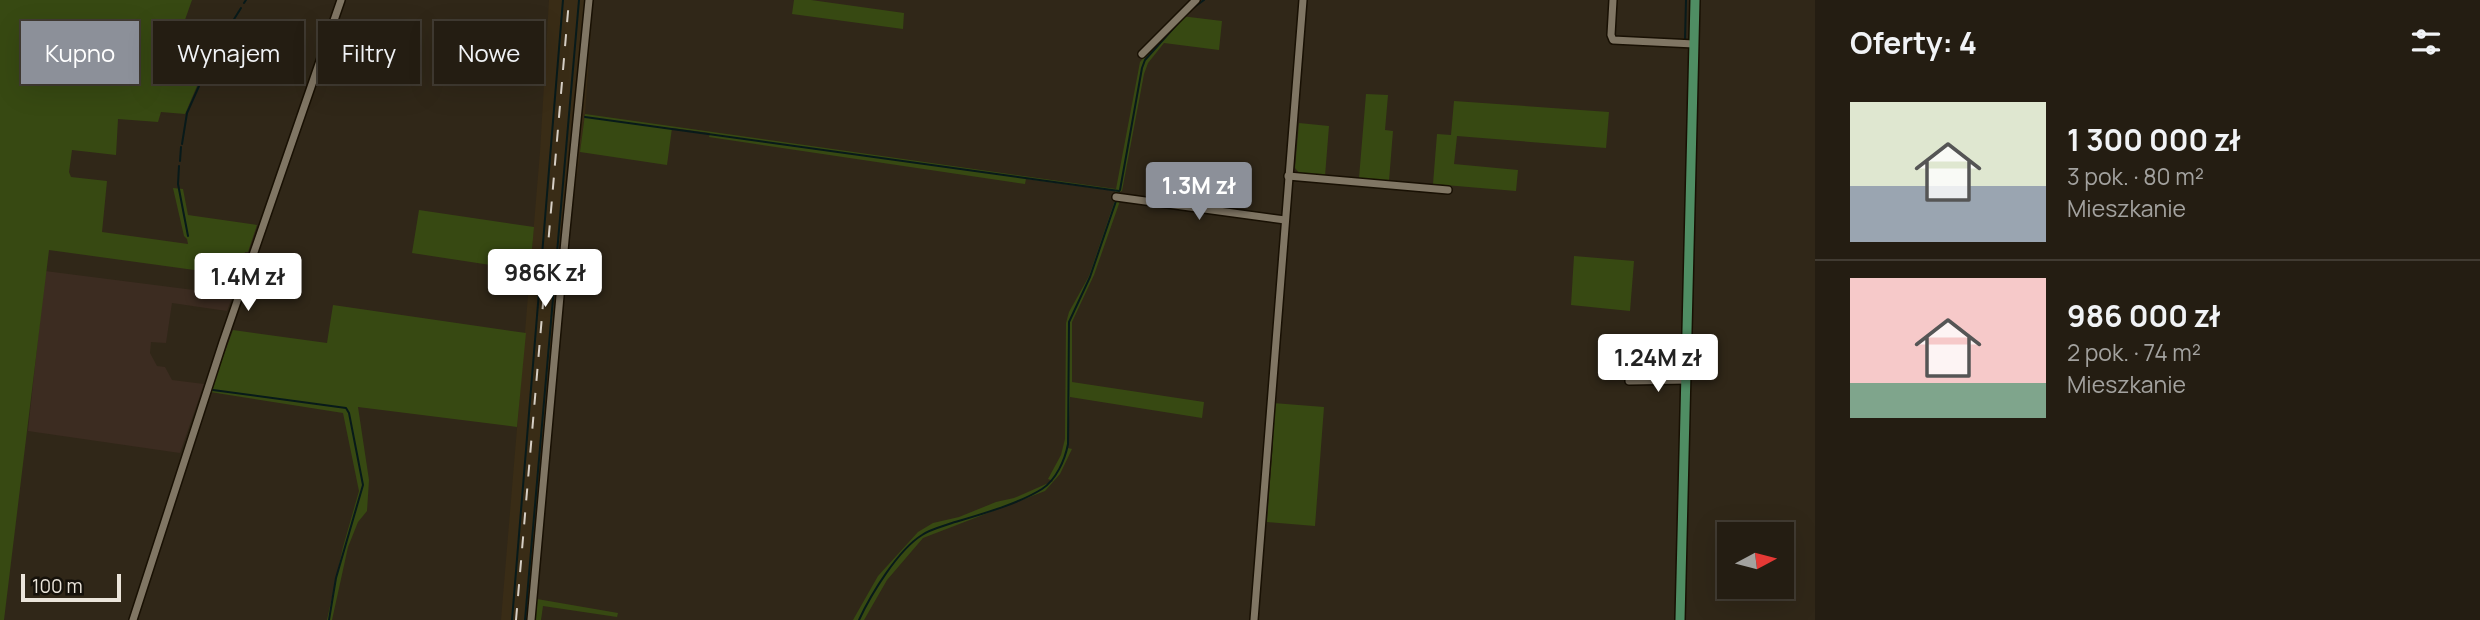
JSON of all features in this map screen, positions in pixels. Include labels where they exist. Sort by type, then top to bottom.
[{"type":"main road","points":[[1680,620],[1695,0]]},
{"type":"street","points":[[133,620],[223,342],[341,0]]},
{"type":"street","points":[[531,620],[589,0]]},
{"type":"street","points":[[1143,54],[1196,0]]},
{"type":"street","points":[[1254,620],[1303,0]]},
{"type":"street","points":[[1614,0],[1611,35],[1613,40],[1694,44]]},
{"type":"street","points":[[1289,176],[1448,190]]},
{"type":"street","points":[[1116,197],[1285,220]]},
{"type":"street","points":[[1629,381],[1686,380]]},
{"type":"shaded area","points":[[549,0],[593,0],[585,114],[568,243],[535,620],[501,620],[540,152]]},
{"type":"shaded area","points":[[45,271],[233,295],[227,311],[172,303],[166,343],[151,342],[150,353],[157,366],[165,367],[172,380],[204,384],[180,453],[28,431]]},
{"type":"green space","points":[[0,0],[192,0],[185,21],[153,21],[153,84],[198,84],[185,114],[161,112],[158,122],[118,119],[116,155],[72,150],[69,172],[71,177],[107,181],[102,232],[188,244],[173,188],[183,189],[188,215],[257,225],[238,276],[49,250],[4,620],[0,620]]},
{"type":"green space","points":[[794,0],[904,13],[903,29],[792,14]]},
{"type":"green space","points":[[1181,16],[1222,21],[1219,50],[1164,43],[1148,63],[1122,191],[1118,195],[1115,191],[1026,179],[1025,184],[709,137],[710,133],[672,128],[667,165],[580,152],[585,114],[1116,189],[1140,62]]},
{"type":"green space","points":[[1366,94],[1388,95],[1385,130],[1393,131],[1389,181],[1359,178]]},
{"type":"green space","points":[[1454,101],[1609,112],[1606,148],[1457,136],[1454,164],[1518,170],[1516,191],[1433,184],[1437,134],[1451,135]]},
{"type":"green space","points":[[1299,123],[1329,126],[1325,176],[1300,174],[1295,168]]},
{"type":"green space","points":[[1115,200],[1120,201],[1094,275],[1072,322],[1072,382],[1204,402],[1202,418],[1070,397],[1068,448],[1072,449],[1060,474],[1045,491],[923,538],[887,580],[864,620],[853,620],[878,576],[918,532],[933,523],[1014,498],[1053,481],[1048,479],[1061,455],[1065,439],[1066,323],[1069,312],[1089,276]]},
{"type":"green space","points":[[419,210],[534,227],[530,271],[412,253]]},
{"type":"green space","points":[[1574,256],[1634,261],[1630,311],[1571,305]]},
{"type":"green space","points":[[333,305],[526,333],[517,427],[358,407],[369,480],[367,511],[358,522],[348,547],[332,620],[327,620],[359,491],[343,413],[210,392],[233,330],[327,343]]},
{"type":"green space","points":[[1273,403],[1324,407],[1315,526],[1267,522]]},
{"type":"green space","points":[[537,599],[618,613],[617,617],[543,606],[541,620],[535,620]]},
{"type":"waterway","points":[[512,620],[563,0]]},
{"type":"waterway","points":[[525,620],[579,0]]},
{"type":"waterway","points":[[1193,8],[1204,0]]},
{"type":"waterway","points":[[1685,40],[1686,0]]},
{"type":"waterway","points":[[233,21],[241,8]]},
{"type":"waterway","points":[[1120,190],[1142,68],[1145,60],[1179,22]]},
{"type":"waterway","points":[[182,144],[187,113],[199,86]]},
{"type":"waterway","points":[[585,117],[1119,191]]},
{"type":"waterway","points":[[180,161],[181,147]]},
{"type":"waterway","points":[[179,166],[178,184],[188,236]]},
{"type":"waterway","points":[[859,620],[895,562],[922,535],[1022,500],[1042,489],[1056,475],[1068,444],[1069,322],[1090,277],[1116,201]]},
{"type":"waterway","points":[[213,390],[346,408],[349,413],[363,485],[336,578],[329,620]]},
{"type":"railway","points":[[516,620],[569,0]]}]
